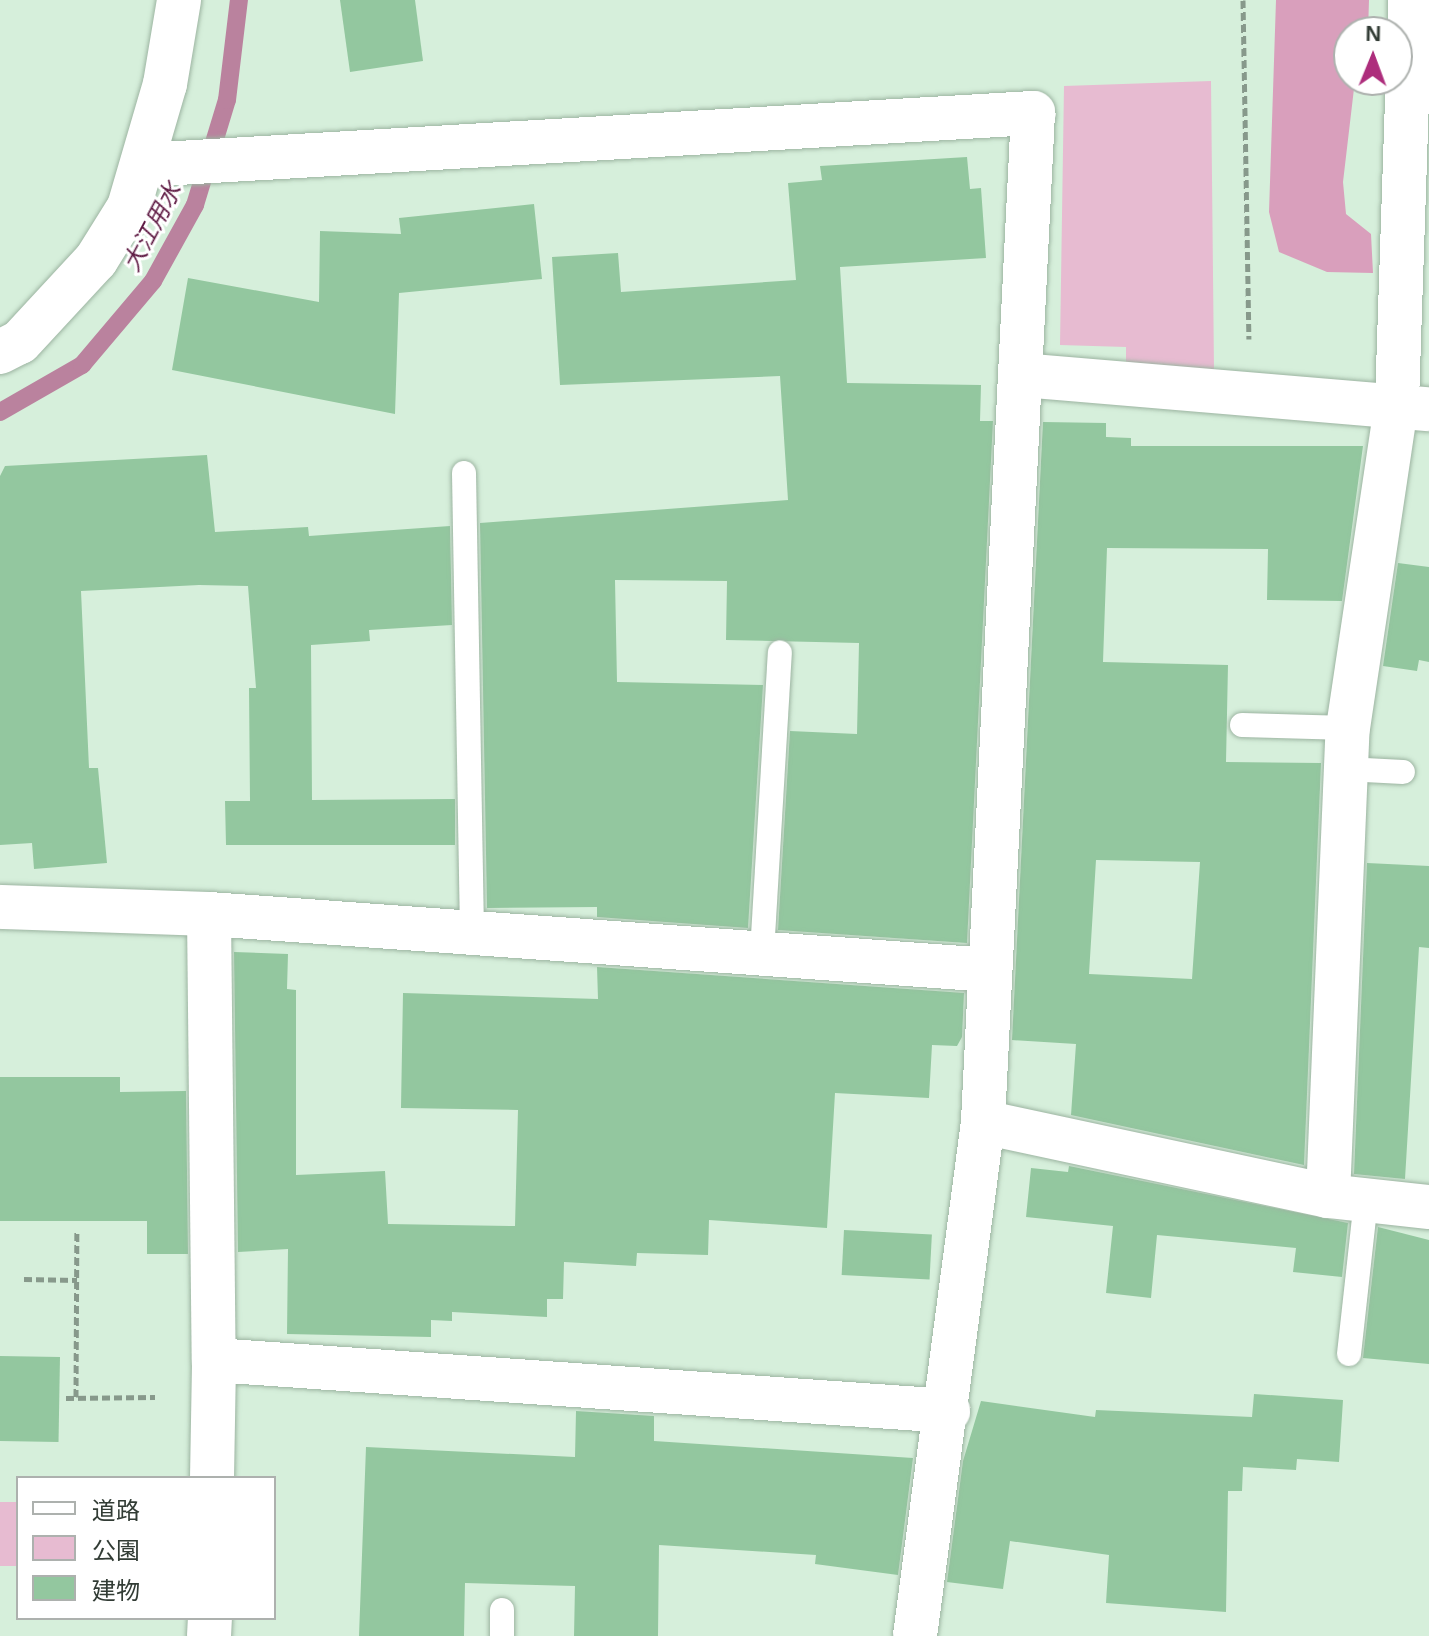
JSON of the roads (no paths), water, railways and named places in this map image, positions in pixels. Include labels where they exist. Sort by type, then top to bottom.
[{"type":"street","points":[[0,352],[20,342],[96,260],[129,207],[163,164],[179,0]]},
{"type":"street","points":[[1347,1198],[1347,748],[1413,405],[1416,6]]},
{"type":"street","points":[[163,164],[1033,113],[983,1122],[948,1411],[915,1636]]},
{"type":"street","points":[[1021,375],[1413,405]]},
{"type":"street","points":[[0,907],[209,914],[990,970]]},
{"type":"street","points":[[209,914],[214,1360],[212,1476]]},
{"type":"street","points":[[983,1122],[1347,1198],[1429,1207]]},
{"type":"street","points":[[214,1360],[948,1411]]},
{"type":"lane","points":[[464,473],[472,932]]},
{"type":"lane","points":[[762,953],[780,653]]},
{"type":"lane","points":[[1242,725],[1347,748],[1403,772]]},
{"type":"lane","points":[[1347,1198],[1349,1354]]},
{"type":"lane","points":[[502,1610],[502,1636]]},
{"type":"waterway","name":"大江用水","points":[[0,412],[82,365],[153,281],[195,205],[227,100],[239,0]]}]
